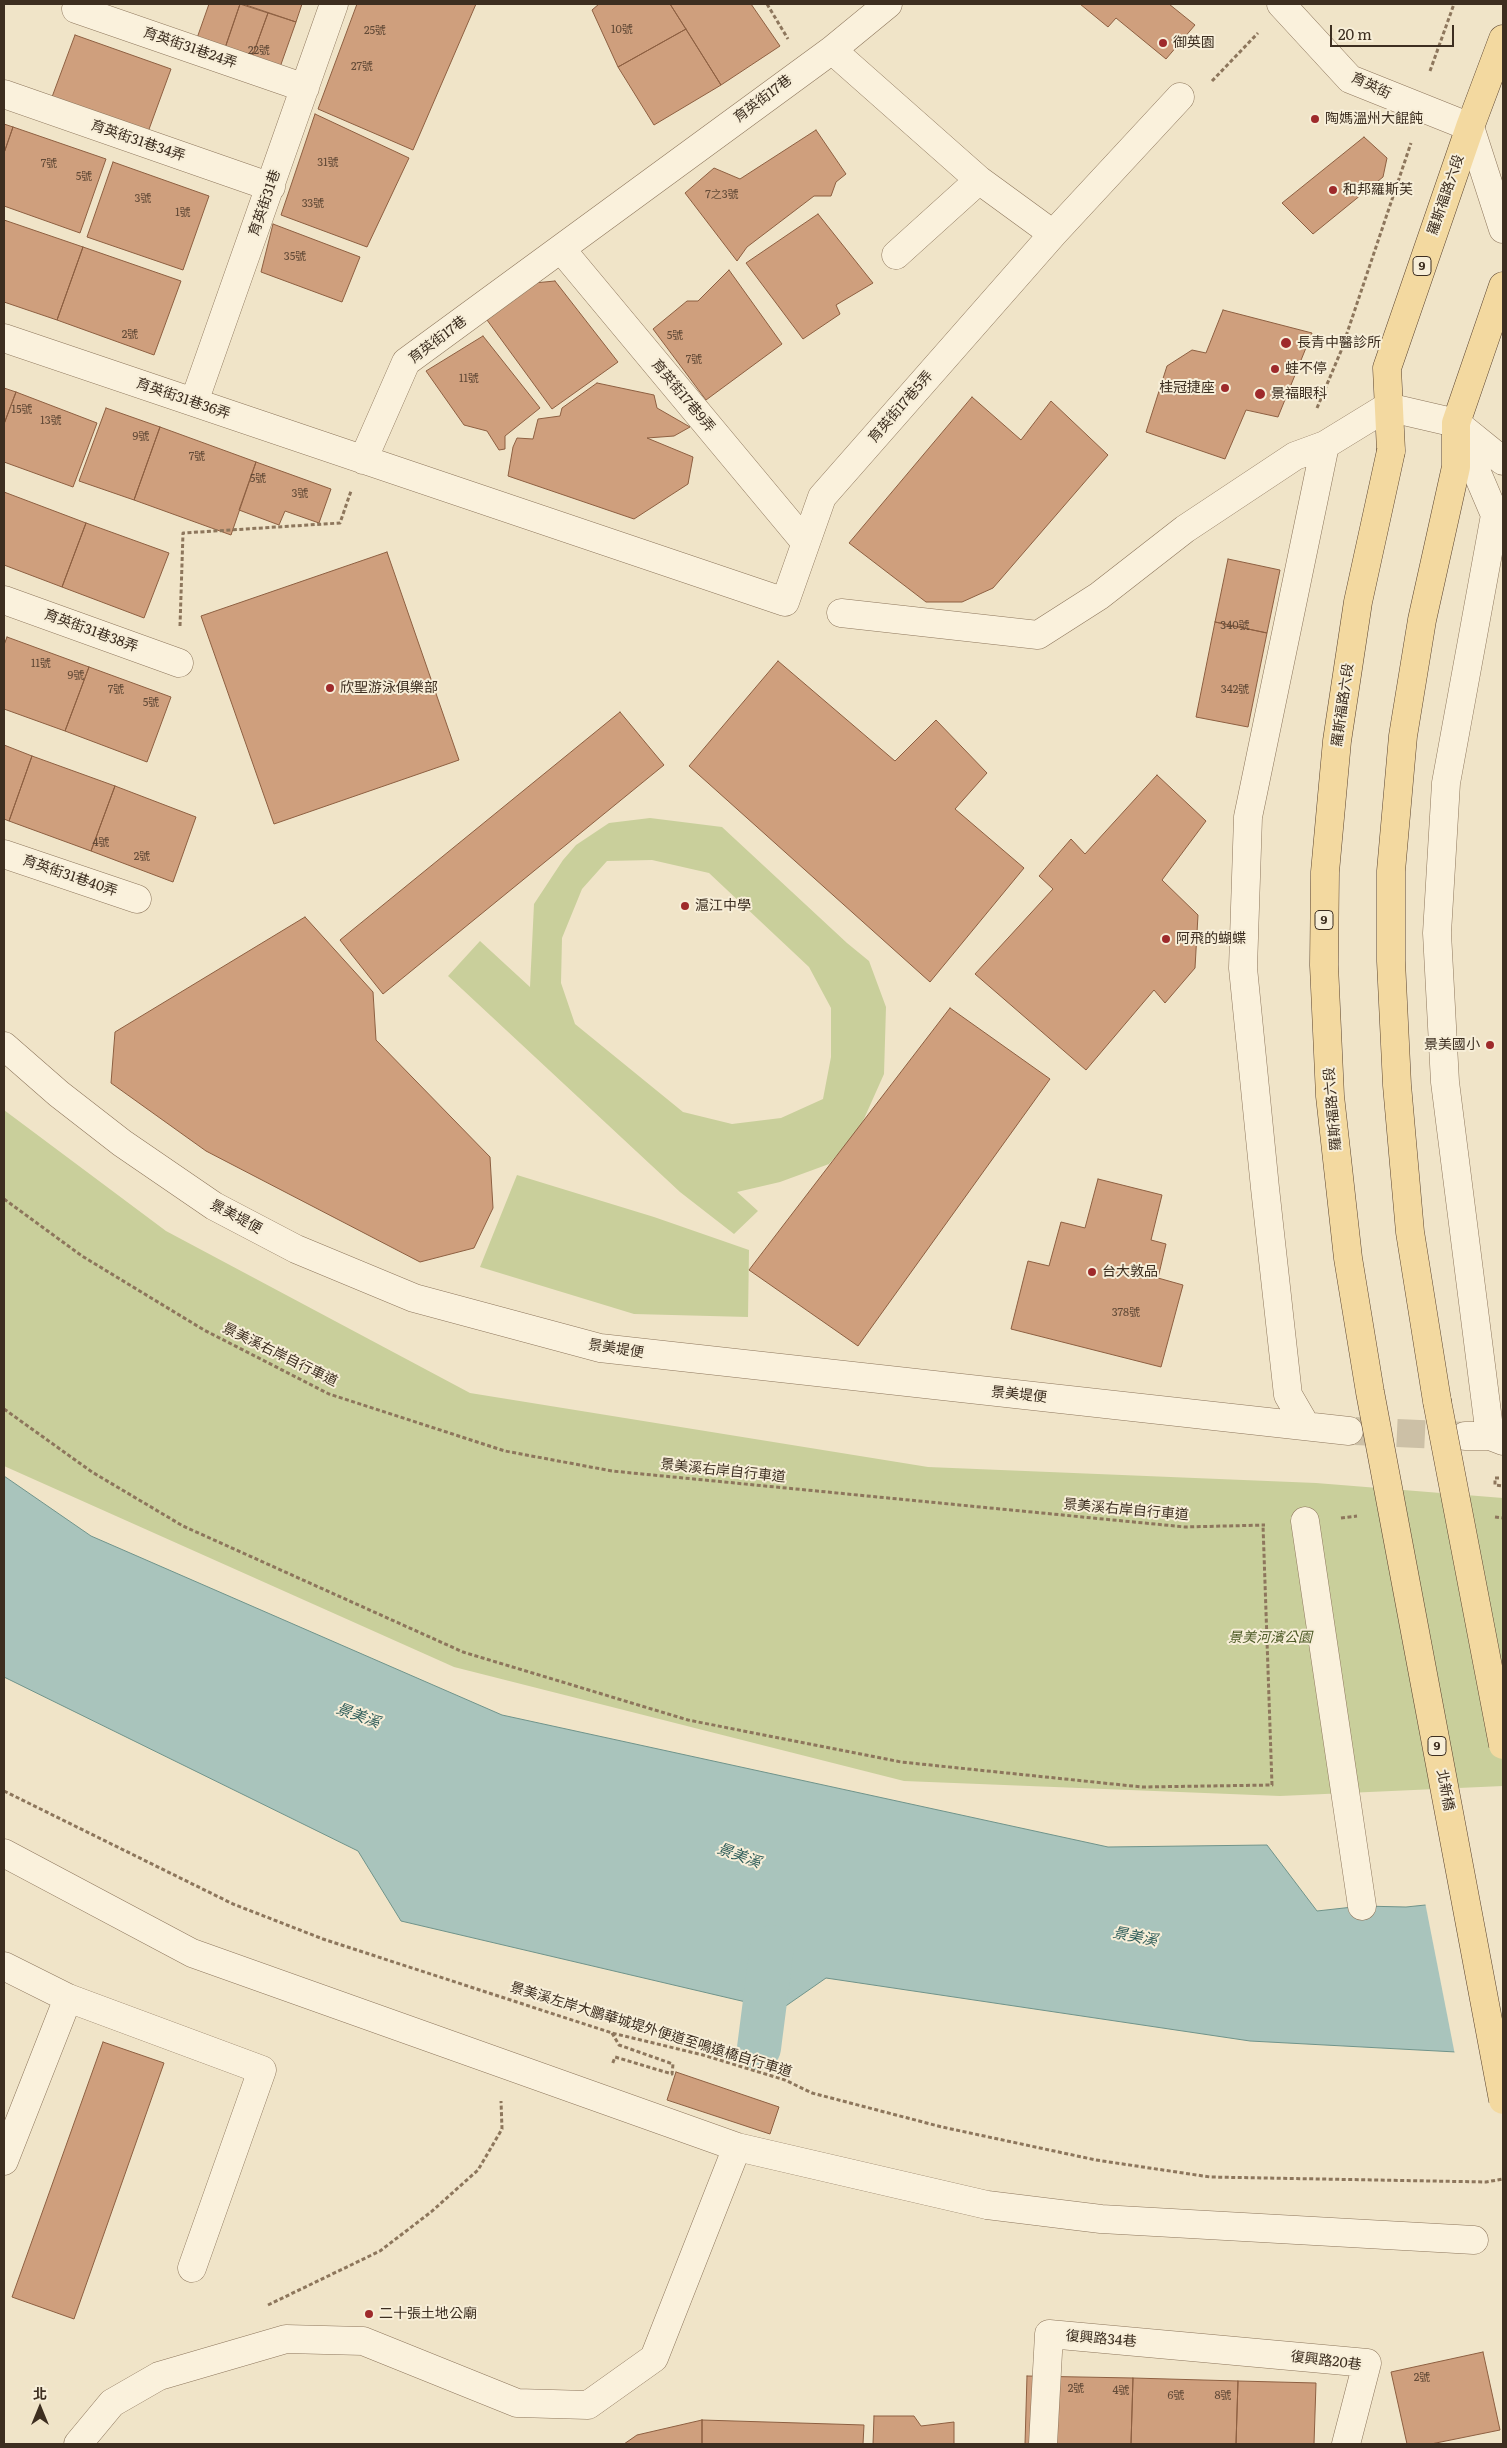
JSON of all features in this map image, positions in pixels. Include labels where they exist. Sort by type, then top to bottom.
[{"type":"main road","name":"羅斯福路六段","points":[[1370,1392],[1348,1258],[1330,1096],[1324,966],[1325,872],[1337,741],[1358,602],[1391,451],[1386,368],[1470,127],[1503,39]]},
{"type":"main road","points":[[1503,286],[1456,423],[1456,467],[1422,620],[1403,736],[1391,872],[1391,961],[1396,1085],[1410,1232],[1437,1401],[1503,1745]]},
{"type":"main road","name":"北新橋","points":[[1370,1392],[1503,2100]]},
{"type":"street","name":"育英街31巷","points":[[194,402],[334,4]]},
{"type":"street","name":"育英街17巷","points":[[363,460],[406,362],[832,50],[888,4]]},
{"type":"street","name":"育英街","points":[[1282,5],[1350,79],[1470,127]]},
{"type":"street","name":"育英街31巷24弄","points":[[76,9],[304,88]]},
{"type":"street","points":[[832,50],[979,180],[1053,234]]},
{"type":"street","name":"育英街31巷34弄","points":[[4,94],[271,187]]},
{"type":"street","name":"育英街17巷5弄","points":[[363,460],[786,602],[822,497],[1053,234],[1180,97]]},
{"type":"street","points":[[1470,127],[1503,229]]},
{"type":"street","points":[[896,255],[979,180]]},
{"type":"street","name":"育英街17巷9弄","points":[[561,249],[805,542]]},
{"type":"street","name":"育英街31巷36弄","points":[[4,338],[363,460]]},
{"type":"street","points":[[841,613],[1038,635],[1099,596],[1184,529],[1295,456],[1330,441],[1387,407],[1456,423],[1503,461]]},
{"type":"street","points":[[1456,423],[1495,515],[1446,783],[1436,932],[1445,1082],[1486,1438]]},
{"type":"street","points":[[1306,1426],[1288,1395],[1264,1188],[1243,968],[1248,817],[1330,441]]},
{"type":"street","name":"育英街31巷38弄","points":[[4,600],[179,663]]},
{"type":"street","name":"育英街31巷40弄","points":[[4,854],[137,899]]},
{"type":"street","name":"景美堤便","points":[[4,1046],[59,1094],[122,1143],[214,1206],[296,1249],[414,1298],[600,1348],[1349,1431]]},
{"type":"street","points":[[1305,1521],[1362,1906]]},
{"type":"street","points":[[4,1852],[192,1953],[737,2147],[988,2206],[1101,2218],[1474,2240]]},
{"type":"street","points":[[4,1966],[68,1998],[262,2070],[192,2268]]},
{"type":"street","points":[[4,2161],[68,1998]]},
{"type":"street","points":[[78,2444],[112,2403],[159,2376],[286,2339],[363,2341],[516,2403],[588,2405],[654,2358],[737,2147]]},
{"type":"street","name":"復興路34巷","points":[[1043,2444],[1049,2334],[1233,2352]]},
{"type":"street","name":"復興路20巷","points":[[1233,2352],[1367,2363],[1346,2444]]},
{"type":"path","points":[[1330,441],[1313,418],[1341,351],[1422,109],[1430,71],[1454,4]]},
{"type":"path","points":[[1180,97],[1200,95],[1282,5]]},
{"type":"path","points":[[179,663],[182,533],[340,523],[363,460]]},
{"type":"path","name":"景美溪右岸自行車道","points":[[4,1199],[82,1256],[188,1320],[329,1394],[505,1451],[622,1472],[1185,1528],[1263,1525],[1362,1516]]},
{"type":"path","points":[[4,1409],[92,1472],[183,1526],[463,1652],[688,1720],[900,1762],[1142,1787],[1272,1785],[1263,1525]]},
{"type":"path","points":[[1495,1478],[1495,1485],[1503,1486]]},
{"type":"path","points":[[1494,1517],[1503,1518]]},
{"type":"path","name":"景美溪左岸大鵬華城堤外便道至鳴遠橋自行車道","points":[[4,1791],[233,1904],[323,1938],[612,2033],[703,2054],[785,2080],[812,2093],[942,2127],[1096,2160],[1210,2177],[1486,2182],[1503,2179]]},
{"type":"path","points":[[612,2033],[619,2045],[673,2064],[672,2074],[615,2057]]},
{"type":"path","points":[[431,2212],[478,2170],[502,2129],[501,2100]]},
{"type":"green space","points":[[650,818],[722,827],[847,943],[869,961],[886,1007],[884,1074],[859,1130],[829,1164],[780,1182],[737,1192],[758,1211],[734,1234],[680,1192],[448,976],[480,941],[530,987],[534,904],[563,860],[576,845],[609,823]],"holes":[[[652,860],[709,873],[809,967],[831,1008],[831,1057],[823,1099],[781,1118],[732,1124],[683,1112],[575,1024],[561,983],[562,938],[582,889],[607,861]]]},
{"type":"green space","name":"景美河濱公園","points":[[4,1110],[166,1231],[470,1393],[928,1467],[1316,1483],[1503,1498],[1503,1786],[1280,1796],[904,1781],[454,1667],[4,1466]]},
{"type":"green space","points":[[517,1175],[654,1217],[749,1250],[748,1317],[634,1314],[480,1267]]},
{"type":"water","name":"景美溪","points":[[4,1476],[91,1536],[502,1715],[1108,1847],[1267,1845],[1317,1911],[1362,1906],[1406,1907],[1503,1897],[1456,2052],[1250,2041],[826,1978],[780,2010],[401,1921],[358,1851],[4,1677]]},
{"type":"pier","points":[[1503,1894],[1503,2039],[1455,2055],[1425,1902]]},
{"type":"building","points":[[209,4],[240,4],[224,51],[196,41]]},
{"type":"building","points":[[240,4],[268,13],[251,60],[224,51]]},
{"type":"building","points":[[243,4],[302,4],[296,22]]},
{"type":"building","points":[[357,4],[476,4],[413,150],[318,109]]},
{"type":"building","points":[[599,4],[670,4],[686,29],[618,67],[592,10]]},
{"type":"building","points":[[670,4],[751,4],[780,46],[721,85]]},
{"type":"building","name":"御英園","points":[[1080,4],[1169,4],[1195,25],[1166,59],[1116,18],[1108,27]]},
{"type":"building","points":[[268,13],[296,22],[279,70],[251,60]]},
{"type":"building","points":[[686,29],[721,85],[654,125],[618,67]]},
{"type":"building","points":[[75,35],[171,69],[148,132],[52,97]]},
{"type":"building","points":[[315,114],[409,158],[367,247],[281,215]]},
{"type":"building","points":[[4,124],[13,127],[4,153]]},
{"type":"building","points":[[13,127],[106,159],[80,233],[4,206],[4,153]]},
{"type":"building","points":[[816,130],[846,174],[836,182],[831,196],[814,196],[747,247],[737,261],[685,193],[714,168],[740,179]]},
{"type":"building","name":"和邦羅斯芙","points":[[1364,137],[1387,158],[1383,177],[1313,234],[1282,203]]},
{"type":"building","points":[[113,162],[209,196],[183,270],[87,237]]},
{"type":"building","points":[[818,214],[873,283],[836,305],[840,314],[803,339],[746,263]]},
{"type":"building","points":[[4,220],[83,247],[57,320],[4,302]]},
{"type":"building","points":[[273,224],[360,257],[342,302],[261,272]]},
{"type":"building","points":[[83,247],[181,281],[154,355],[57,320]]},
{"type":"building","points":[[729,270],[782,344],[706,400],[653,329],[687,301],[698,301]]},
{"type":"building","points":[[555,281],[618,362],[552,409],[487,320],[534,283]]},
{"type":"building","name":"桂冠捷座","points":[[1223,310],[1312,333],[1278,417],[1246,410],[1225,459],[1146,432],[1167,366],[1192,350],[1206,353]]},
{"type":"building","points":[[483,336],[540,408],[505,436],[505,449],[499,450],[487,431],[464,425],[426,371]]},
{"type":"building","points":[[597,383],[654,395],[657,408],[690,427],[674,436],[647,438],[693,457],[688,484],[634,519],[508,476],[513,447],[517,438],[533,439],[538,419],[560,416],[562,408]]},
{"type":"building","points":[[4,388],[16,392],[4,424]]},
{"type":"building","points":[[16,392],[97,423],[73,487],[4,462],[4,424]]},
{"type":"building","points":[[972,397],[1021,440],[1051,401],[1108,455],[993,588],[962,602],[926,602],[849,543]]},
{"type":"building","points":[[106,408],[160,427],[134,500],[79,481]]},
{"type":"building","points":[[160,427],[256,462],[231,535],[134,500]]},
{"type":"building","points":[[256,462],[331,489],[319,523],[285,511],[279,525],[239,510]]},
{"type":"building","points":[[4,492],[86,523],[62,587],[4,565]]},
{"type":"building","points":[[86,523],[169,553],[144,618],[62,587]]},
{"type":"building","name":"欣聖游泳俱樂部","points":[[387,552],[459,760],[274,824],[201,616]]},
{"type":"building","points":[[1228,559],[1280,570],[1267,633],[1215,622]]},
{"type":"building","points":[[1215,622],[1267,633],[1248,727],[1196,717]]},
{"type":"building","points":[[7,637],[89,667],[65,731],[4,709],[4,645]]},
{"type":"building","points":[[778,661],[895,761],[936,720],[987,773],[955,809],[1024,868],[930,982],[689,766]]},
{"type":"building","points":[[89,667],[171,697],[147,762],[65,731]]},
{"type":"building","points":[[620,712],[664,765],[383,994],[340,940]]},
{"type":"building","points":[[4,745],[32,756],[9,821],[4,819]]},
{"type":"building","points":[[32,756],[115,786],[91,851],[9,821]]},
{"type":"building","points":[[1157,775],[1206,821],[1162,880],[1198,915],[1195,968],[1165,1003],[1154,990],[1086,1070],[975,974],[1053,889],[1039,876],[1071,839],[1085,854]]},
{"type":"building","points":[[115,786],[196,817],[173,882],[91,851]]},
{"type":"building","points":[[305,917],[373,992],[376,1040],[490,1157],[493,1208],[474,1248],[420,1262],[206,1151],[111,1083],[115,1032]]},
{"type":"building","points":[[950,1008],[1050,1079],[858,1346],[749,1270]]},
{"type":"building","name":"台大敦品","points":[[1098,1179],[1162,1195],[1151,1240],[1166,1244],[1158,1278],[1183,1285],[1161,1367],[1011,1329],[1028,1261],[1049,1266],[1061,1222],[1085,1228]]},
{"type":"building","points":[[103,2042],[164,2063],[74,2319],[12,2297]]},
{"type":"building","points":[[676,2072],[779,2107],[770,2134],[667,2100]]},
{"type":"building","points":[[1483,2352],[1500,2430],[1431,2444],[1407,2444],[1391,2372]]},
{"type":"building","points":[[1027,2376],[1133,2378],[1131,2444],[1025,2444]]},
{"type":"building","points":[[1133,2378],[1238,2381],[1236,2444],[1131,2444]]},
{"type":"building","points":[[1238,2381],[1316,2383],[1314,2444],[1236,2444]]},
{"type":"building","points":[[874,2416],[914,2416],[921,2426],[954,2422],[954,2444],[873,2444]]},
{"type":"building","points":[[702,2420],[864,2425],[863,2444],[702,2444]]},
{"type":"building","points":[[702,2420],[702,2444],[624,2444],[637,2435]]},
{"type":"waterway","points":[[759,2048],[772,1947]]},
{"type":"tunnel","points":[[1355,1431],[1465,1436]]},
{"type":"place","name":"御英園","points":[[1163,43]]},
{"type":"place","name":"陶媽溫州大餛飩","points":[[1315,119]]},
{"type":"place","name":"和邦羅斯芙","points":[[1333,190]]},
{"type":"place","name":"長青中醫診所","points":[[1286,343]]},
{"type":"place","name":"蛙不停","points":[[1275,369]]},
{"type":"place","name":"桂冠捷座","points":[[1225,388]]},
{"type":"place","name":"景福眼科","points":[[1260,394]]},
{"type":"place","name":"欣聖游泳俱樂部","points":[[330,688]]},
{"type":"place","name":"滬江中學","points":[[685,906]]},
{"type":"place","name":"阿飛的蝴蝶","points":[[1166,939]]},
{"type":"place","name":"景美國小","points":[[1490,1045]]},
{"type":"place","name":"台大敦品","points":[[1092,1272]]},
{"type":"place","name":"二十張土地公廟","points":[[369,2314]]}]
